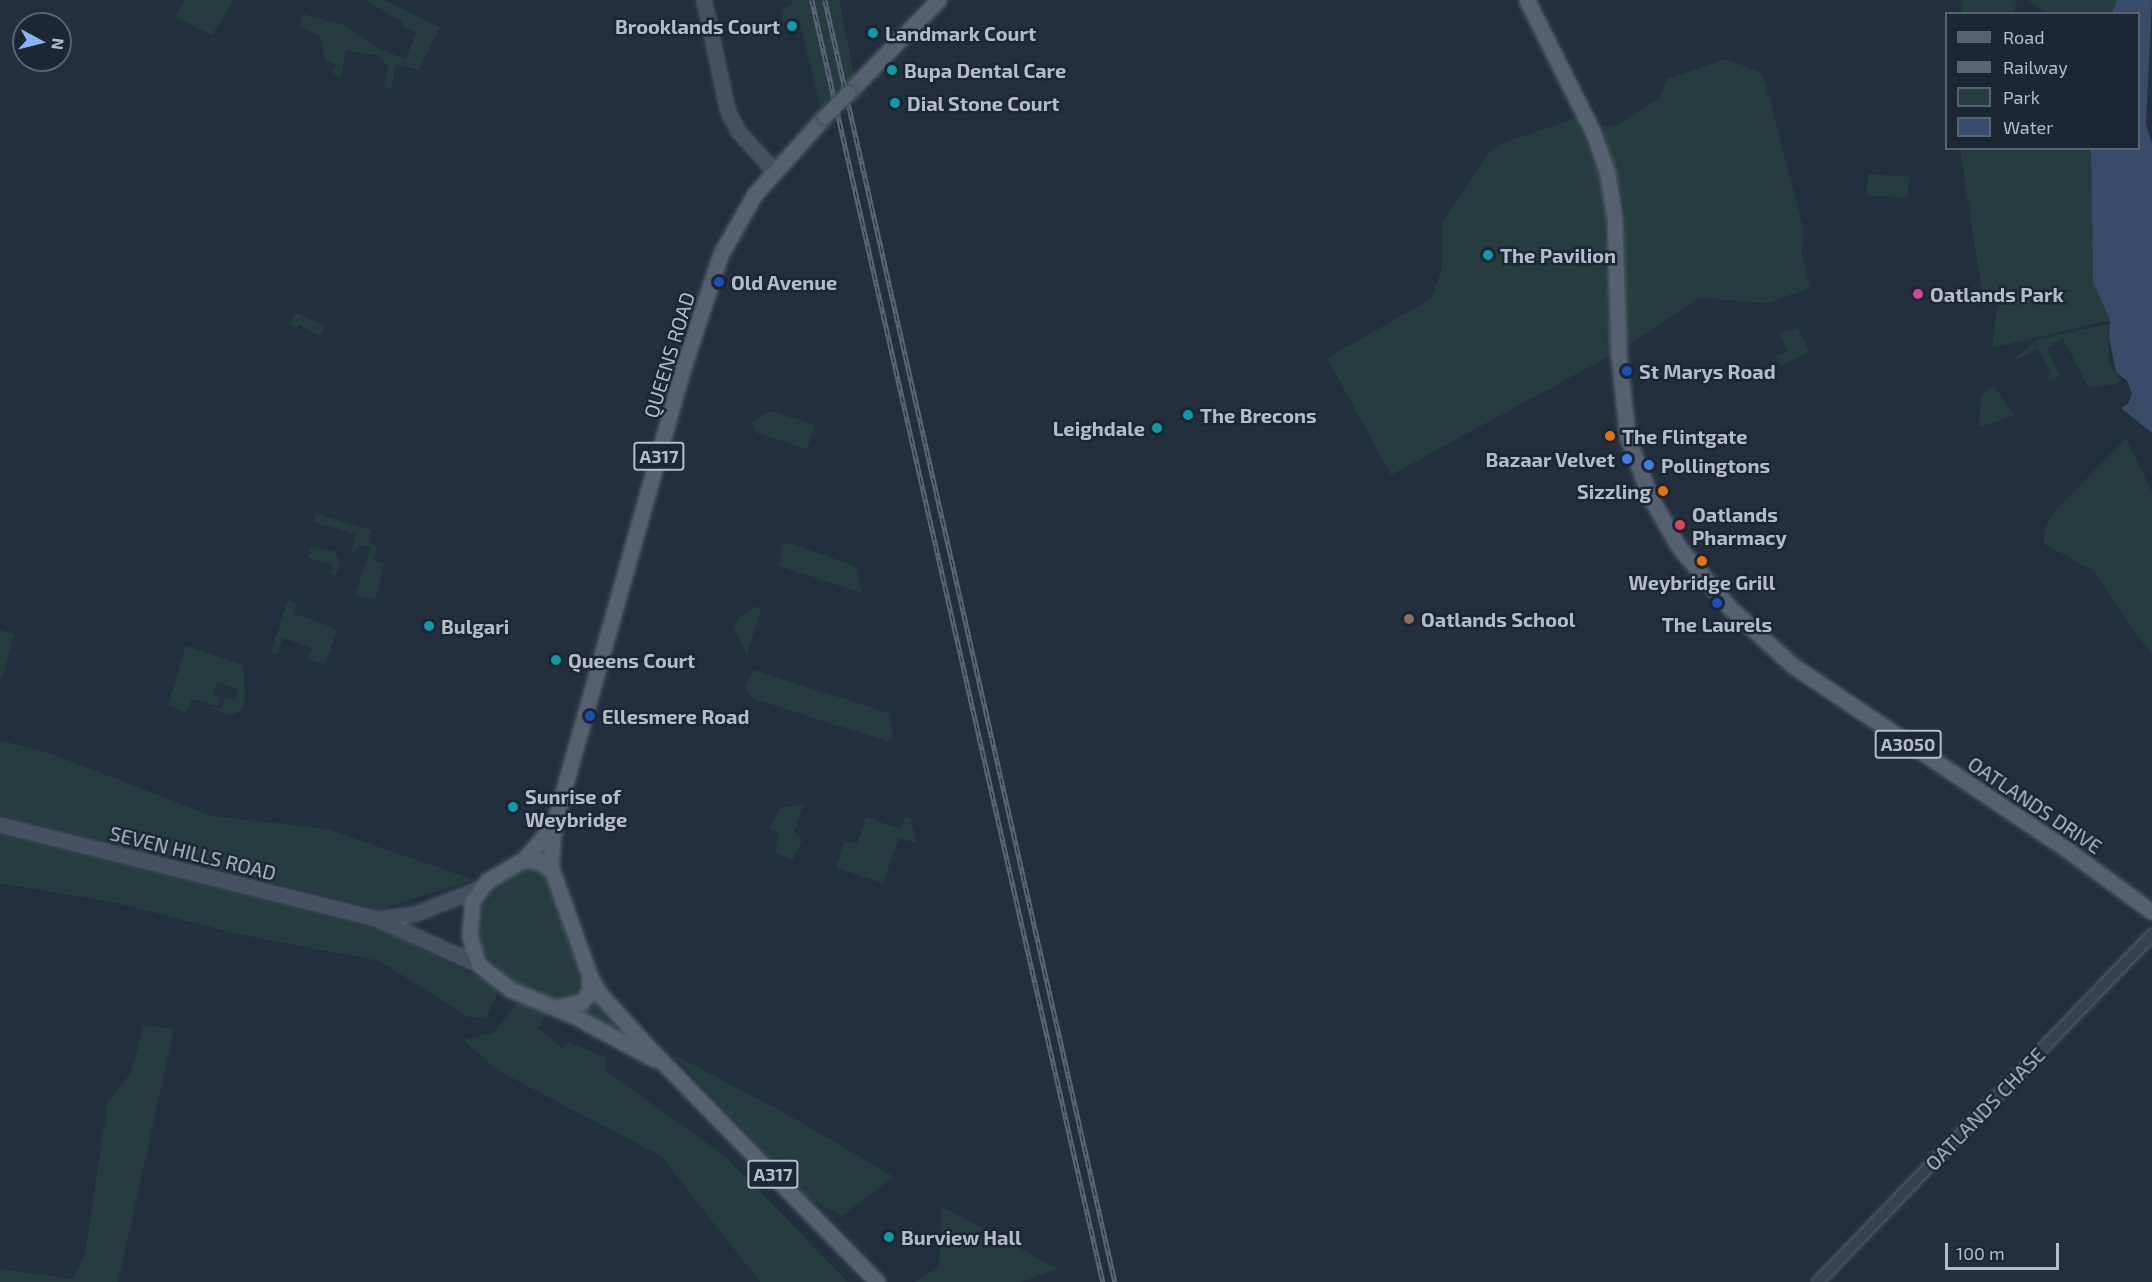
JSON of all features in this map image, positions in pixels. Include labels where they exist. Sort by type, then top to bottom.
[{"type":"main road","points":[[704,0],[728,111],[738,131],[775,172]]},
{"type":"main road","name":"QUEENS ROAD","points":[[554,826],[699,318],[733,230],[775,172],[939,0]]},
{"type":"main road","name":"OATLANDS DRIVE","points":[[1527,0],[1594,134],[1608,174],[1616,218],[1619,354],[1628,438],[1652,498],[1679,548],[1730,608],[1792,665],[2070,852],[2152,912]]},
{"type":"main road","name":"SEVEN HILLS ROAD","points":[[0,825],[377,919],[479,965]]},
{"type":"main road","name":"A317","points":[[480,889],[524,860],[554,826]]},
{"type":"main road","name":"A317","points":[[554,826],[551,869],[590,976],[600,994],[668,1068],[877,1282]]},
{"type":"main road","points":[[524,860],[540,862],[551,869]]},
{"type":"main road","points":[[479,965],[468,920],[480,889]]},
{"type":"main road","name":"SEVEN HILLS ROAD","points":[[377,919],[416,914],[480,889]]},
{"type":"main road","name":"A317","points":[[479,965],[511,990],[557,1008],[668,1068]]},
{"type":"main road","points":[[557,1008],[583,1002],[590,991],[590,976]]},
{"type":"main road","points":[[626,1044],[636,1034]]},
{"type":"street","name":"OATLANDS CHASE","points":[[1818,1282],[2152,934]]},
{"type":"green space","points":[[185,0],[234,0],[212,35],[176,17]]},
{"type":"green space","points":[[365,0],[384,0],[440,27],[419,70],[396,64],[391,89],[384,87],[389,66],[376,55],[346,50],[341,77],[332,73],[336,65],[325,60],[320,36],[300,27],[303,14],[343,25],[379,49],[406,59],[416,32],[404,28],[401,21]]},
{"type":"green space","points":[[792,0],[839,0],[854,76],[822,111],[799,19],[782,22],[783,10],[793,4]]},
{"type":"green space","points":[[1960,0],[2017,0],[2013,12],[1962,12]]},
{"type":"green space","points":[[2027,0],[2117,0],[2113,12],[2045,12]]},
{"type":"green space","points":[[1726,59],[1758,71],[1765,82],[1804,231],[1801,249],[1810,288],[1767,303],[1700,298],[1626,346],[1625,208],[1603,126],[1617,125],[1659,98],[1667,79]]},
{"type":"green space","points":[[1576,118],[1602,183],[1608,218],[1603,236],[1610,247],[1611,355],[1391,475],[1327,358],[1431,299],[1442,269],[1442,222],[1488,154],[1498,145]]},
{"type":"green space","points":[[1960,150],[2091,150],[2093,282],[2110,320],[1992,348],[1998,300],[1982,292]]},
{"type":"green space","points":[[1868,174],[1909,177],[1907,198],[1867,195]]},
{"type":"green space","points":[[295,313],[325,325],[321,336],[298,324],[297,328],[290,325]]},
{"type":"green space","points":[[2108,324],[2109,364],[2121,380],[2116,384],[2089,388],[2063,339],[2047,348],[2059,375],[2054,382],[2046,378],[2050,371],[2038,349],[2010,363],[2036,340]]},
{"type":"green space","points":[[1798,328],[1809,352],[1781,366],[1776,357],[1788,351],[1779,333]]},
{"type":"green space","points":[[1993,385],[2014,415],[1979,427],[1981,395]]},
{"type":"green space","points":[[770,411],[815,425],[807,449],[757,433],[752,422]]},
{"type":"green space","points":[[2126,438],[2152,492],[2152,653],[2136,635],[2094,571],[2044,544],[2045,528],[2053,513]]},
{"type":"green space","points":[[316,514],[371,530],[368,542],[377,548],[374,561],[384,564],[375,600],[355,595],[371,547],[363,545],[351,553],[356,534],[314,522]]},
{"type":"green space","points":[[789,543],[855,566],[862,593],[779,566],[783,545]]},
{"type":"green space","points":[[311,546],[335,552],[340,564],[336,575],[331,575],[333,564],[308,558]]},
{"type":"green space","points":[[288,600],[297,603],[294,614],[337,629],[325,665],[308,659],[312,648],[283,638],[277,655],[271,652]]},
{"type":"green space","points":[[756,606],[761,610],[747,655],[734,628],[739,617]]},
{"type":"green space","points":[[0,630],[14,634],[2,679],[0,679]]},
{"type":"green space","points":[[186,646],[243,665],[245,697],[241,711],[230,715],[208,707],[222,708],[225,698],[235,700],[238,689],[217,682],[212,694],[220,697],[219,706],[192,699],[186,713],[168,705]]},
{"type":"green space","points":[[754,670],[888,713],[893,736],[887,741],[751,698],[745,687]]},
{"type":"green space","points":[[0,740],[52,754],[212,816],[327,829],[474,880],[380,909],[0,815]]},
{"type":"green space","points":[[804,803],[794,832],[802,840],[793,860],[775,853],[780,833],[769,829],[780,808]]},
{"type":"green space","points":[[866,817],[900,829],[905,817],[910,818],[917,843],[899,838],[883,883],[836,868],[844,842],[857,844]]},
{"type":"green space","points":[[0,834],[385,931],[500,988],[486,1018],[468,1017],[380,961],[238,934],[113,902],[0,883]]},
{"type":"green space","points":[[527,863],[547,871],[555,892],[565,932],[584,979],[583,990],[576,1000],[564,1003],[535,993],[507,978],[483,952],[477,924],[484,903],[496,886]]},
{"type":"green space","points":[[594,993],[632,1039],[629,1041],[573,1013],[586,1005]]},
{"type":"green space","points":[[518,1002],[548,1012],[538,1028],[562,1048],[569,1042],[606,1058],[605,1070],[726,1157],[848,1282],[760,1282],[661,1156],[497,1070],[464,1040],[493,1033]]},
{"type":"green space","points":[[144,1026],[174,1029],[118,1282],[0,1282],[0,1269],[73,1279],[85,1254],[108,1101],[131,1073]]},
{"type":"green space","points":[[671,1053],[792,1117],[894,1177],[842,1216],[808,1198]]},
{"type":"green space","points":[[942,1207],[1058,1269],[1021,1282],[915,1282],[939,1267]]},
{"type":"water","points":[[2117,0],[2152,0],[2146,124],[2152,143],[2152,433],[2121,408],[2128,404],[2132,394],[2127,381],[2116,372],[2109,337],[2110,320],[2093,282],[2091,150],[2140,150],[2140,12],[2112,12]]},
{"type":"railway","points":[[812,0],[1103,1282]]},
{"type":"railway","points":[[825,0],[1115,1282]]},
{"type":"place","name":"Brooklands Court","points":[[792,26]]},
{"type":"place","name":"Landmark Court","points":[[873,33]]},
{"type":"place","name":"Bupa Dental Care","points":[[892,70]]},
{"type":"place","name":"Dial Stone Court","points":[[895,103]]},
{"type":"place","name":"The Pavilion","points":[[1488,255]]},
{"type":"place","name":"Old Avenue","points":[[719,282]]},
{"type":"place","name":"Oatlands Park","points":[[1918,294]]},
{"type":"place","name":"St Marys Road","points":[[1627,371]]},
{"type":"place","name":"The Brecons","points":[[1188,415]]},
{"type":"place","name":"Leighdale","points":[[1157,428]]},
{"type":"place","name":"The Flintgate","points":[[1610,436]]},
{"type":"place","name":"Bazaar Velvet","points":[[1627,459]]},
{"type":"place","name":"Pollingtons","points":[[1649,465]]},
{"type":"place","name":"Sizzling","points":[[1663,491]]},
{"type":"place","name":"Oatlands Pharmacy","points":[[1680,525]]},
{"type":"place","name":"Weybridge Grill","points":[[1702,561]]},
{"type":"place","name":"The Laurels","points":[[1717,603]]},
{"type":"place","name":"Oatlands School","points":[[1409,619]]},
{"type":"place","name":"Bulgari","points":[[429,626]]},
{"type":"place","name":"Queens Court","points":[[556,660]]},
{"type":"place","name":"Ellesmere Road","points":[[590,716]]},
{"type":"place","name":"Sunrise of Weybridge","points":[[513,807]]},
{"type":"place","name":"Burview Hall","points":[[889,1237]]}]
